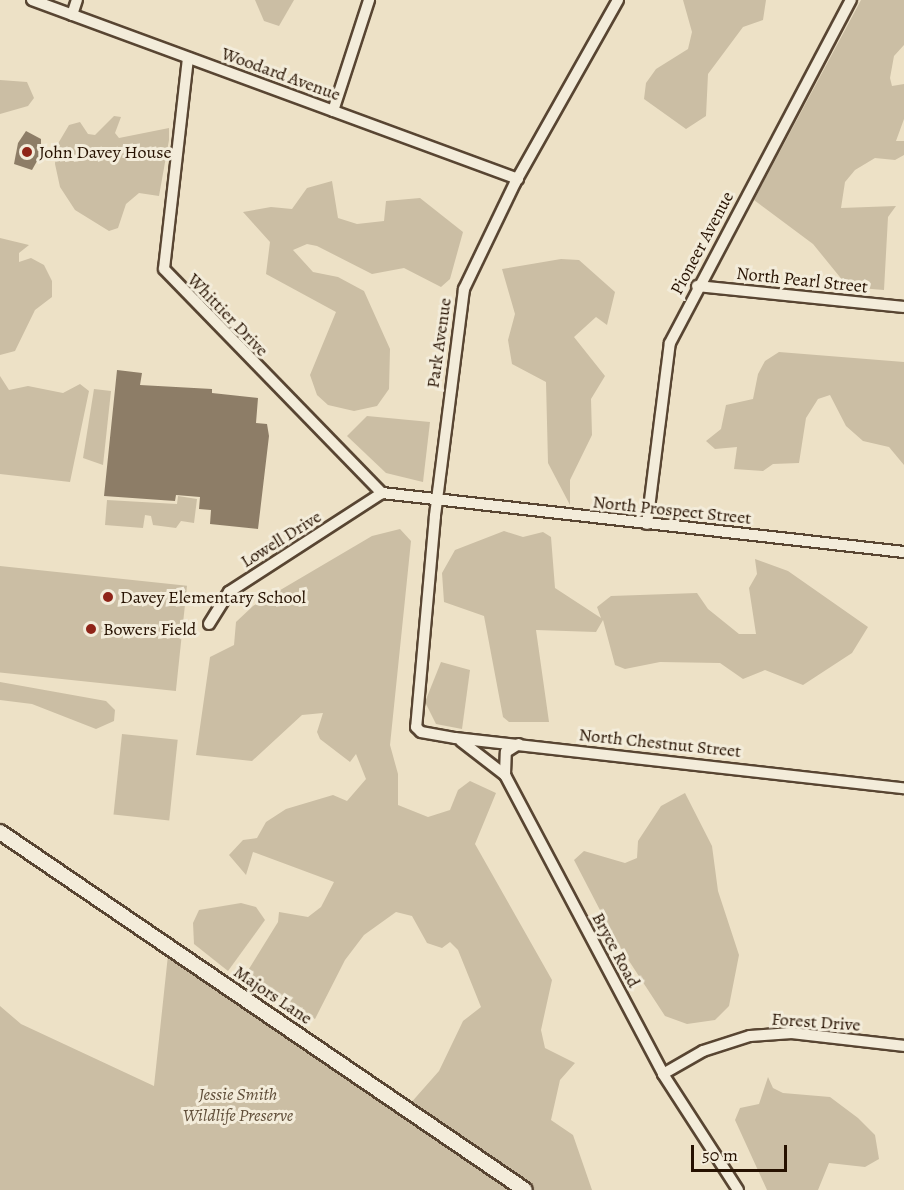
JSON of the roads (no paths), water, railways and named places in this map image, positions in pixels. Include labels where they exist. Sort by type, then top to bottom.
[{"type":"street","name":"Woodard Avenue","points":[[32,0],[518,179]]},
{"type":"street","points":[[72,15],[77,0]]},
{"type":"street","points":[[333,111],[369,0]]},
{"type":"street","name":"Park Avenue","points":[[416,727],[437,500],[459,304],[472,266],[618,0]]},
{"type":"street","name":"Pioneer Avenue","points":[[647,524],[666,359],[697,286],[851,0]]},
{"type":"street","name":"Whittier Drive","points":[[188,58],[164,269],[382,493]]},
{"type":"street","name":"North Pearl Street","points":[[697,286],[904,307]]},
{"type":"street","points":[[382,493],[437,500]]},
{"type":"street","name":"Lowell Drive","points":[[209,624],[229,592],[382,493]]},
{"type":"street","name":"North Prospect Street","points":[[437,500],[904,552]]},
{"type":"street","name":"North Chestnut Street","points":[[416,727],[455,738],[904,788]]},
{"type":"street","name":"Bryce Road","points":[[455,738],[505,775],[663,1074],[738,1190]]},
{"type":"street","points":[[505,775],[506,752],[519,744]]},
{"type":"street","name":"Majors Lane","points":[[0,832],[525,1190]]},
{"type":"street","name":"Forest Drive","points":[[663,1074],[703,1051],[750,1036],[792,1034],[904,1046]]},
{"type":"place","name":"John Davey House","points":[[27,152]]},
{"type":"place","name":"Davey Elementary School","points":[[108,597]]},
{"type":"place","name":"Bowers Field","points":[[91,629]]},
{"type":"park label","name":"Jessie Smith Wildlife Preserve","points":[[238,1105]]}]
